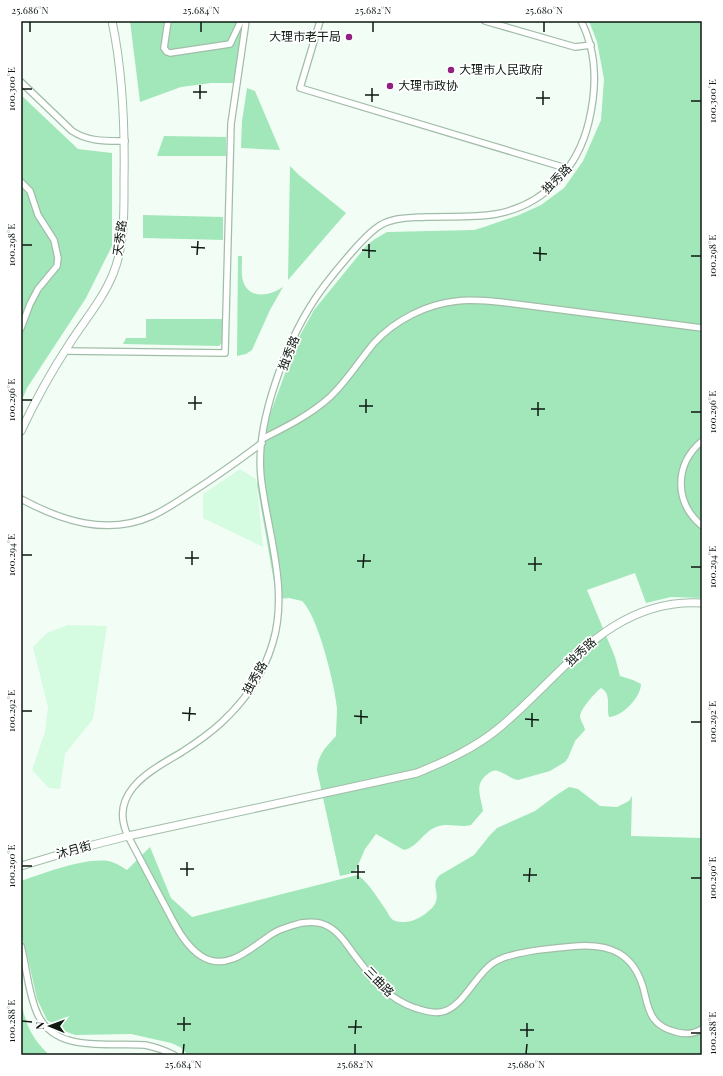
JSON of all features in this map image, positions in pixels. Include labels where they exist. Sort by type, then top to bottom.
[{"type":"main road","name":"天秀路","points":[[21,431],[38,394],[101,296],[113,274],[120,251],[124,206],[125,141],[121,82],[112,21]]},
{"type":"main road","name":"独秀路","points":[[128,836],[382,782],[417,773],[445,762],[476,745],[499,728],[581,651],[608,629],[638,613],[656,607],[702,603]]},
{"type":"main road","name":"沐月街","points":[[21,866],[128,836]]},
{"type":"street","points":[[168,21],[164,48],[170,53],[230,44],[241,21]]},
{"type":"street","points":[[65,352],[225,353],[231,124],[246,21]]},
{"type":"street","points":[[320,21],[300,88],[569,169]]},
{"type":"street","points":[[485,21],[575,47],[591,45]]},
{"type":"street","name":"独秀路","points":[[128,836],[123,825],[123,811],[126,799],[133,787],[147,774],[198,742],[226,718],[252,688],[262,671],[270,652],[277,625],[278,595],[274,555],[261,478],[260,462],[262,441],[269,408],[280,374],[306,315],[332,276],[375,229],[385,222],[397,219],[483,215],[508,211],[529,202],[558,181],[569,169],[581,147],[587,130],[592,106],[595,75],[591,45],[581,21]]},
{"type":"street","points":[[21,82],[78,135],[93,140],[125,141]]},
{"type":"street","points":[[21,182],[30,191],[38,215],[54,240],[58,258],[57,266],[47,276],[35,294],[26,312],[21,328]]},
{"type":"street","points":[[21,499],[48,513],[81,523],[111,525],[146,519],[166,509],[213,479],[262,441],[303,417],[329,398],[348,377],[374,343],[395,324],[415,313],[450,302],[470,300],[500,302],[702,328]]},
{"type":"street","points":[[702,441],[686,463],[680,484],[682,497],[686,507],[702,526]]},
{"type":"street","name":"三曲路","points":[[128,836],[181,935],[197,953],[209,960],[219,962],[229,960],[245,953],[283,928],[305,923],[319,923],[329,927],[337,933],[372,977],[391,996],[402,1003],[421,1010],[436,1013],[452,1008],[484,970],[503,958],[518,954],[568,947],[601,947],[620,953],[627,958],[633,966],[641,980],[650,1012],[658,1023],[670,1030],[682,1034],[693,1033],[702,1029]]},
{"type":"street","points":[[21,946],[34,1004],[39,1016],[47,1028],[60,1037],[74,1042],[145,1046],[163,1050],[174,1055]]},
{"type":"shaded area","points":[[240,469],[256,479],[263,547],[203,518],[203,494]]},
{"type":"shaded area","points":[[68,625],[107,626],[93,719],[65,754],[60,789],[49,788],[32,770],[45,732],[48,707],[33,647],[47,633]]},
{"type":"green space","points":[[130,21],[247,21],[236,83],[211,83],[181,87],[140,102]]},
{"type":"green space","points":[[589,21],[702,21],[702,598],[671,597],[646,603],[635,573],[587,590],[615,657],[620,676],[641,684],[638,695],[630,705],[619,714],[609,717],[608,697],[601,688],[582,710],[580,717],[585,730],[575,741],[565,762],[550,771],[518,780],[498,771],[491,772],[481,781],[479,790],[483,811],[471,825],[445,825],[436,827],[413,846],[404,850],[376,834],[365,849],[356,870],[353,873],[340,876],[317,770],[321,755],[336,736],[336,697],[320,635],[308,609],[302,601],[289,598],[277,599],[257,485],[262,436],[297,341],[314,310],[367,245],[387,232],[474,230],[519,215],[541,205],[564,188],[583,161],[601,120],[604,79],[597,42]]},
{"type":"green space","points":[[247,88],[255,91],[280,150],[241,148],[242,121]]},
{"type":"green space","points":[[21,95],[78,149],[112,153],[112,246],[86,298],[27,388],[21,402]]},
{"type":"green space","points":[[164,136],[226,137],[226,156],[157,156]]},
{"type":"green space","points":[[290,166],[346,213],[288,280]]},
{"type":"green space","points":[[143,215],[223,217],[223,240],[143,238]]},
{"type":"green space","points":[[238,256],[242,256],[243,281],[250,291],[255,294],[266,294],[272,293],[283,287],[270,310],[252,350],[246,354],[237,356]]},
{"type":"green space","points":[[146,319],[223,319],[222,343],[219,346],[123,344],[126,338],[146,338]]},
{"type":"green space","points":[[569,787],[578,789],[600,806],[617,807],[629,801],[632,796],[631,836],[702,838],[702,1055],[188,1055],[180,1047],[171,1043],[131,1034],[75,1035],[47,1020],[37,999],[26,950],[21,935],[21,881],[52,870],[87,862],[108,861],[116,863],[127,870],[150,847],[171,898],[192,917],[357,875],[369,886],[394,921],[405,922],[417,919],[432,908],[437,899],[435,883],[440,875],[474,855],[497,828],[535,811]]},
{"type":"green space","points":[[21,1003],[30,1031],[49,1055],[21,1055]]},
{"type":"place","name":"大理市老干局","points":[[349,37]]},
{"type":"place","name":"大理市人民政府","points":[[451,70]]},
{"type":"place","name":"大理市政协","points":[[390,86]]}]
